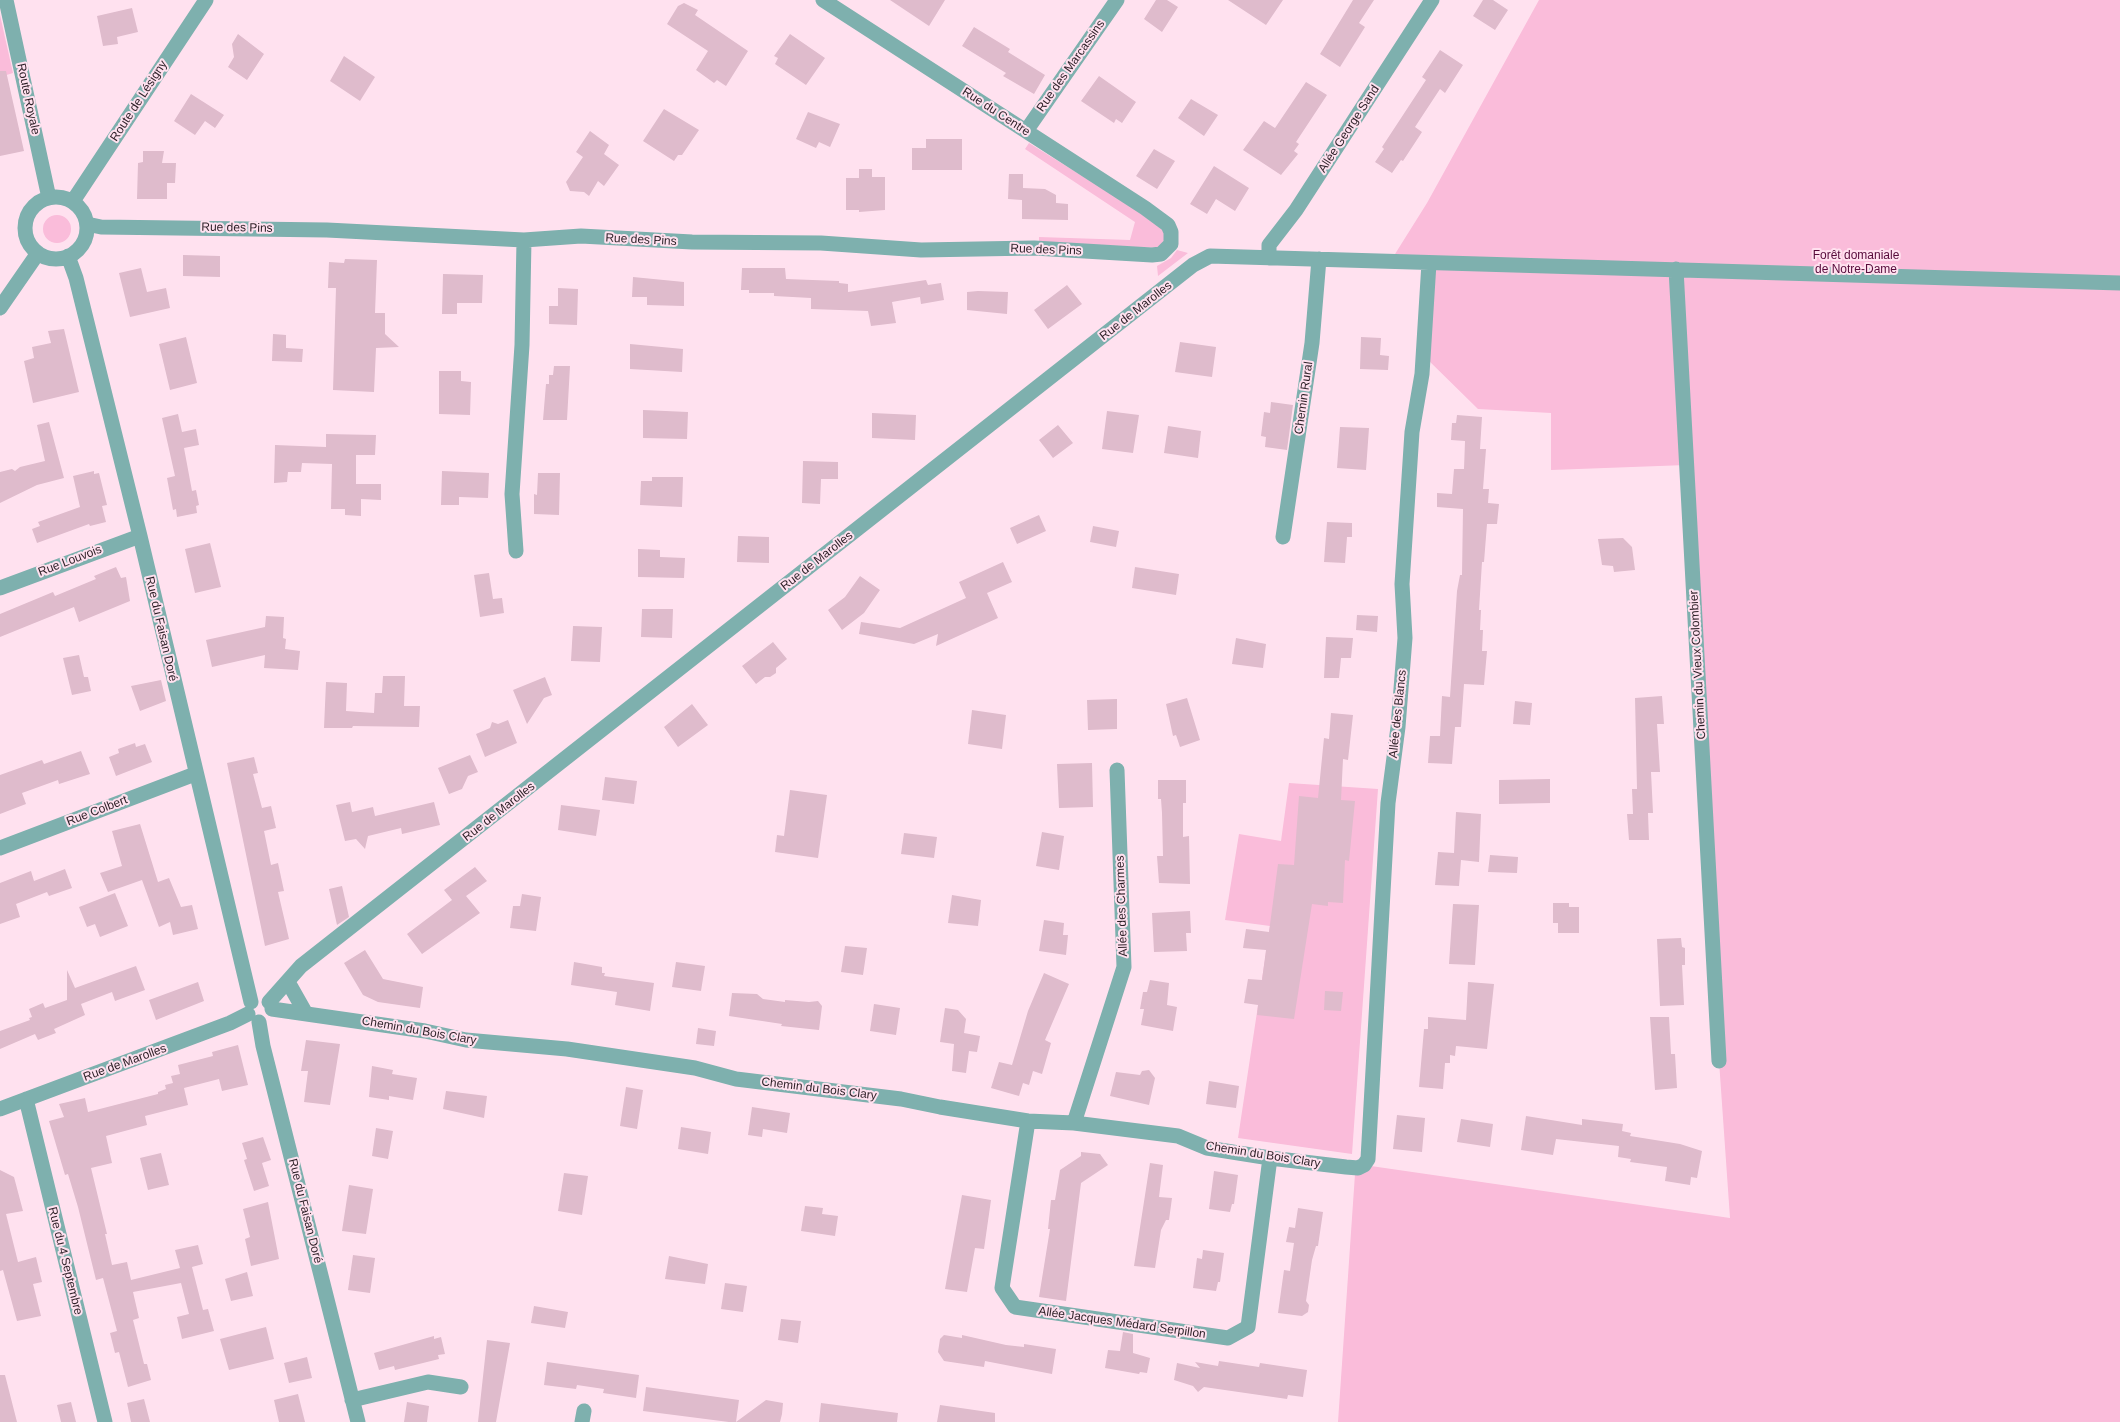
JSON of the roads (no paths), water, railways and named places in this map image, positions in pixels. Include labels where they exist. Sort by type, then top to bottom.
[{"type":"street","name":"Route Royale","points":[[6,0],[49,198]]},
{"type":"street","name":"Route de Lésigny","points":[[73,202],[206,0]]},
{"type":"street","name":"Rue du Centre","points":[[823,0],[1168,225]]},
{"type":"street","name":"Rue des Marcassins","points":[[1026,131],[1117,0]]},
{"type":"street","name":"Allée George Sand","points":[[1269,258],[1269,245],[1296,210],[1432,0]]},
{"type":"street","points":[[57,197],[73,202],[85,215],[87,224],[83,243],[68,256],[48,258],[38,253],[28,240],[26,223],[32,209],[39,202],[49,198],[57,197]]},
{"type":"street","name":"Rue des Pins","points":[[87,224],[101,227],[327,230],[524,240],[581,236],[692,242],[821,243],[921,250],[1034,248],[1152,255],[1161,254],[1171,244],[1172,232],[1168,225]]},
{"type":"street","points":[[516,551],[512,494],[522,345],[524,240]]},
{"type":"street","points":[[0,308],[38,253]]},
{"type":"street","name":"Rue du Faisan Doré","points":[[68,256],[76,278],[140,536],[253,1013],[358,1422]]},
{"type":"street","name":"Rue de Marolles","points":[[0,1109],[253,1013],[266,1020],[271,1006],[301,966],[1193,265],[1210,256],[2120,283]]},
{"type":"street","name":"Chemin Rural","points":[[1283,537],[1312,343],[1320,259]]},
{"type":"street","name":"Allée des Blancs","points":[[1364,1165],[1368,1159],[1388,803],[1398,727],[1404,648],[1402,584],[1412,432],[1422,374],[1423,263]]},
{"type":"street","name":"Chemin du Vieux Colombier","points":[[1676,269],[1719,1061]]},
{"type":"street","name":"Rue Louvois","points":[[0,588],[140,536]]},
{"type":"street","name":"Allée des Charmes","points":[[1074,1123],[1124,967],[1117,770]]},
{"type":"street","name":"Rue Colbert","points":[[0,848],[195,774]]},
{"type":"street","points":[[288,982],[305,1012]]},
{"type":"street","name":"Chemin du Bois Clary","points":[[253,1013],[256,998],[264,998],[271,1006],[425,1031],[466,1040],[567,1049],[695,1068],[736,1078],[901,1098],[940,1107],[1028,1121],[1074,1123],[1178,1136],[1206,1148],[1270,1158],[1346,1168],[1358,1168],[1364,1165]]},
{"type":"street","name":"Rue du 4 Septembre","points":[[26,1099],[105,1422]]},
{"type":"street","name":"Allée Jacques Médard Serpillon","points":[[1028,1121],[1002,1288],[1014,1308],[1228,1338],[1248,1327],[1270,1158]]},
{"type":"street","points":[[352,1400],[428,1382],[461,1387]]},
{"type":"park label","name":"Forêt domaniale de Notre-Dame","points":[[1856,263]]}]
